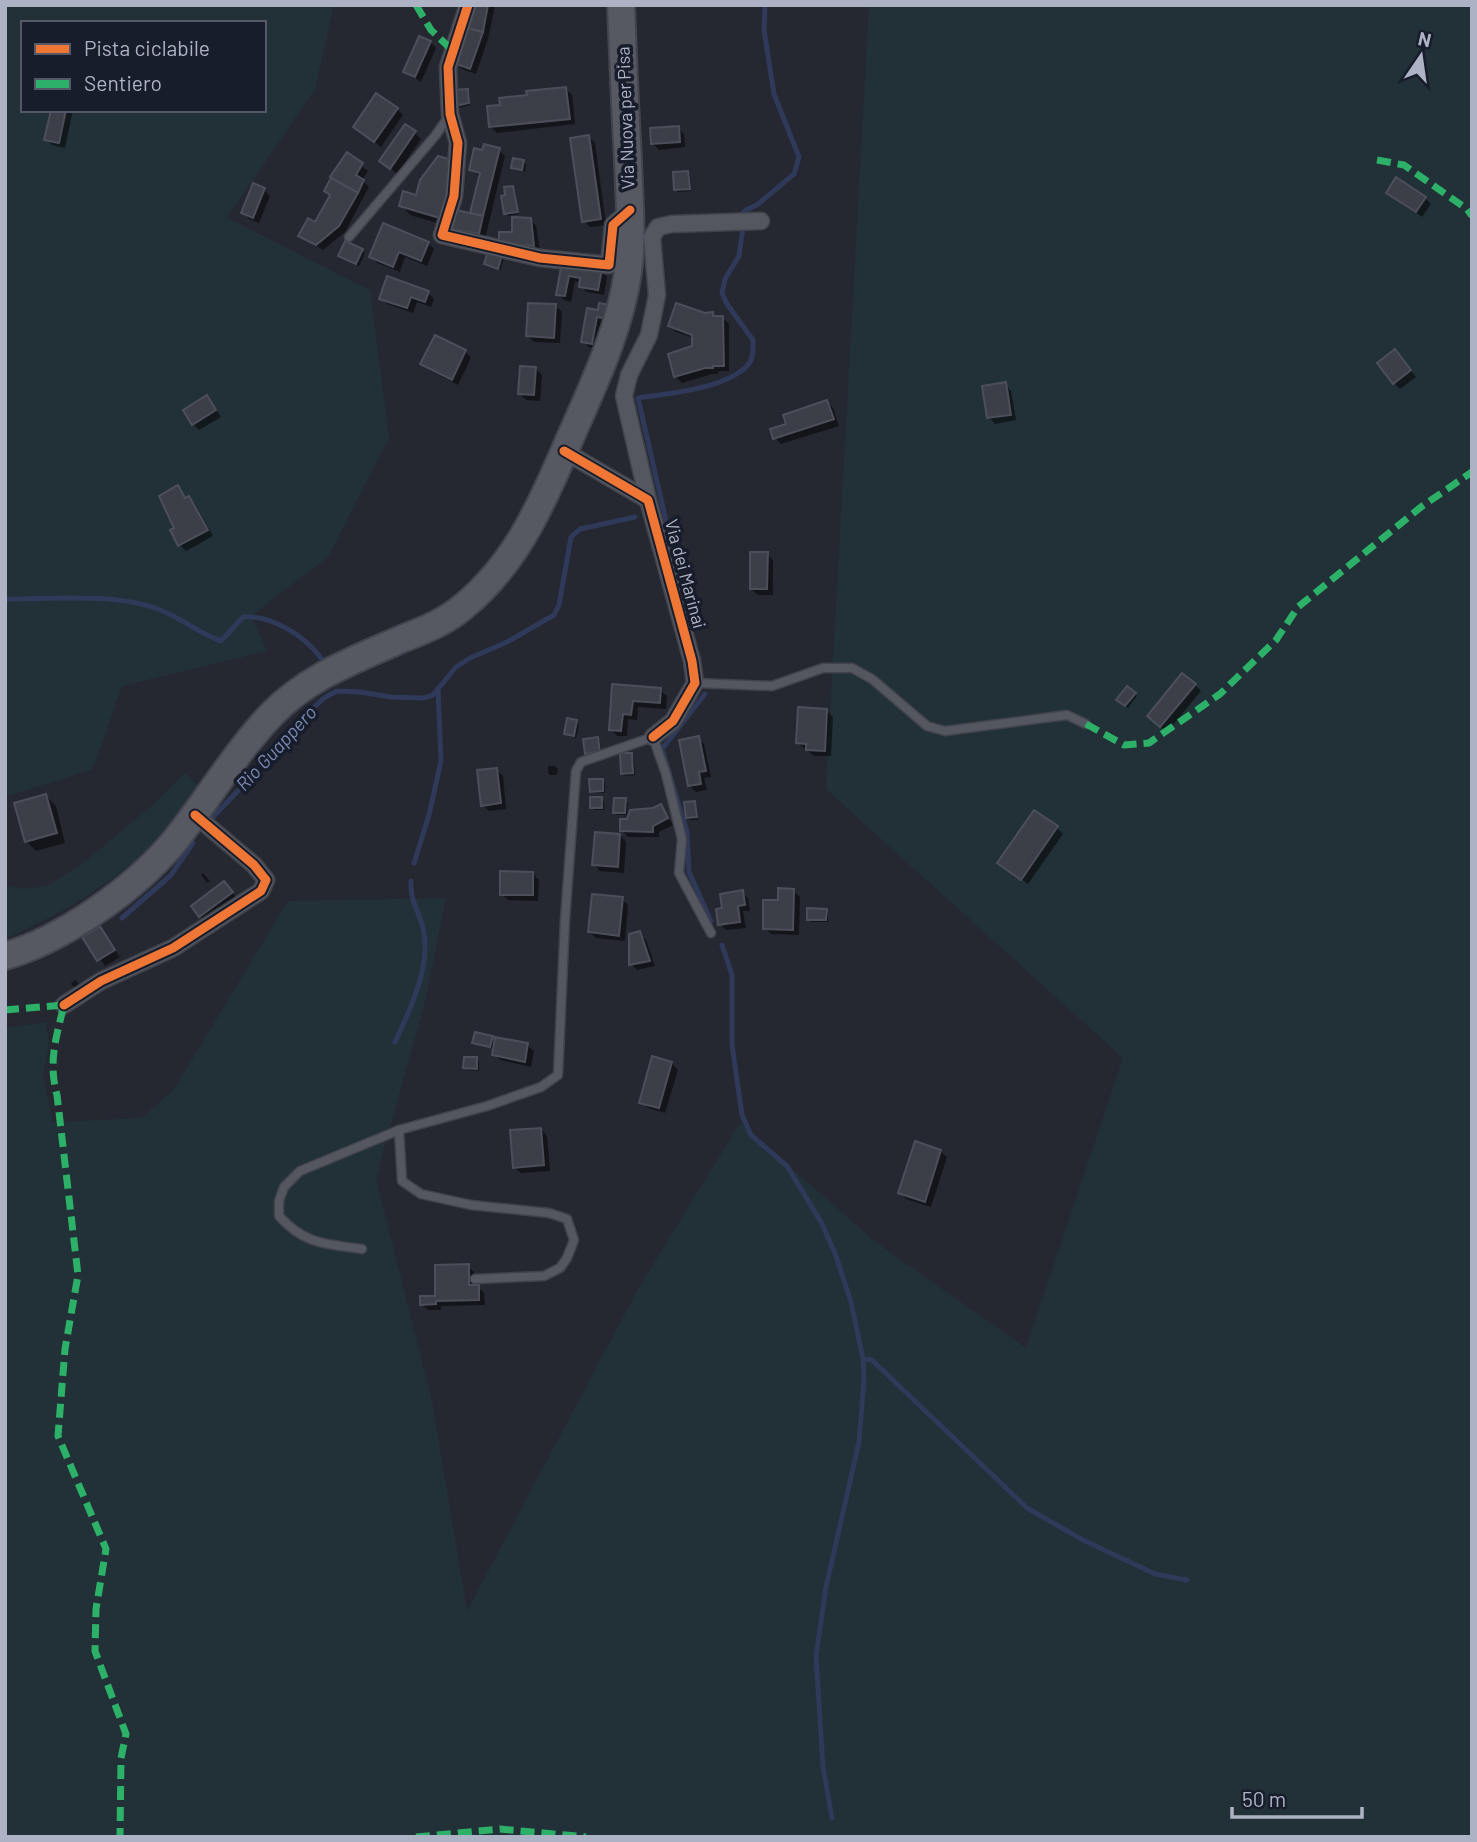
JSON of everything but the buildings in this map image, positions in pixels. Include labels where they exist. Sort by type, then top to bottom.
[{"type":"main road","name":"Via Nuova per Pisa","points":[[5,956],[57,933],[120,892],[156,861],[195,815],[258,729],[295,693],[334,669],[444,620],[481,592],[517,549],[538,511],[600,369],[618,319],[628,271],[630,210],[621,5]]},
{"type":"street","points":[[468,5],[448,67],[450,114],[458,143],[454,196],[442,235],[540,258],[609,265],[613,225],[630,210]]},
{"type":"street","name":"Via dei Marinai","points":[[695,683],[692,662],[648,500],[624,396],[629,376],[649,335],[657,295],[652,237],[658,227],[672,224],[761,221]]},
{"type":"street","name":"Via dei Marinai","points":[[564,451],[648,500]]},
{"type":"street","points":[[653,737],[673,721],[695,683]]},
{"type":"street","points":[[64,1005],[101,981],[173,948],[261,891],[266,880],[254,865],[195,815]]},
{"type":"lane","points":[[349,237],[435,136],[450,114]]},
{"type":"lane","points":[[695,683],[772,686],[823,668],[852,668],[872,679],[927,726],[945,731],[1067,715],[1086,724]]},
{"type":"lane","points":[[362,1249],[313,1242],[292,1231],[279,1216],[279,1201],[284,1186],[300,1171],[399,1130],[498,1102],[541,1087],[558,1075],[576,771],[581,762],[653,737],[666,774],[682,839],[679,873],[711,933]]},
{"type":"lane","points":[[399,1130],[402,1181],[421,1194],[471,1205],[549,1213],[567,1219],[574,1240],[561,1268],[544,1276],[475,1279]]},
{"type":"shaded area","points":[[5,5],[334,5],[315,89],[227,218],[370,290],[389,437],[329,556],[251,616],[267,651],[122,686],[93,769],[5,797]]},
{"type":"shaded area","points":[[869,5],[1472,5],[1472,1837],[5,1837],[5,1028],[46,1022],[49,1044],[43,1076],[53,1122],[142,1118],[174,1089],[288,901],[446,898],[425,1002],[376,1178],[432,1401],[467,1611],[638,1289],[740,1123],[877,1243],[1026,1348],[1123,1058],[826,789]]},
{"type":"shaded area","points":[[185,773],[199,786],[141,855],[78,902],[5,939],[5,886],[23,889],[47,886],[86,861],[156,802]]},
{"type":"waterway","name":"Rio Guappero","points":[[742,214],[794,174],[799,157],[774,94],[764,30],[765,5]]},
{"type":"waterway","name":"Rio Guappero","points":[[688,617],[638,398],[711,385],[737,374],[751,360],[753,340],[722,293],[725,279],[739,256],[743,227]]},
{"type":"waterway","name":"Rio Guappero","points":[[211,819],[298,722],[324,698],[337,691],[391,697],[424,698],[433,695],[456,667],[554,615],[559,605],[571,537],[580,529],[635,517]]},
{"type":"waterway","points":[[5,599],[83,598],[141,604],[166,612],[221,641],[243,617],[265,619],[296,634],[321,658]]},
{"type":"waterway","points":[[414,863],[429,815],[441,761],[438,688]]},
{"type":"waterway","points":[[705,694],[662,749],[687,832],[689,872],[711,921]]},
{"type":"waterway","name":"Rio Guappero","points":[[122,918],[171,875],[193,843]]},
{"type":"waterway","points":[[395,1042],[407,1017],[424,961],[424,933],[412,896],[411,881]]},
{"type":"waterway","points":[[722,945],[732,975],[732,1045],[742,1115],[751,1135],[787,1166],[821,1222],[835,1253],[851,1302],[863,1359],[859,1442],[826,1587],[816,1656],[823,1767],[832,1818]]},
{"type":"waterway","points":[[863,1359],[872,1360],[1027,1508],[1083,1540],[1155,1574],[1187,1580]]},
{"type":"marked path","points":[[416,5],[431,30],[453,51]]},
{"type":"marked path","points":[[1377,160],[1404,165],[1467,209],[1472,216]]},
{"type":"marked path","points":[[1086,724],[1124,745],[1149,743],[1220,694],[1276,640],[1298,607],[1421,507],[1472,472]]},
{"type":"marked path","points":[[5,1010],[64,1005],[54,1050],[53,1072],[78,1275],[65,1349],[58,1436],[106,1549],[96,1609],[95,1651],[126,1734],[121,1758],[120,1837]]},
{"type":"marked path","points":[[416,1837],[500,1829],[586,1837]]},
{"type":"cycle path","points":[[468,5],[448,67],[450,114],[458,143],[454,196],[442,235],[540,258],[609,265],[613,225],[630,210]]},
{"type":"cycle path","points":[[564,451],[648,500],[692,661],[695,683],[673,721],[653,737]]},
{"type":"cycle path","points":[[64,1005],[101,981],[173,948],[261,891],[266,880],[254,865],[195,815]]}]
